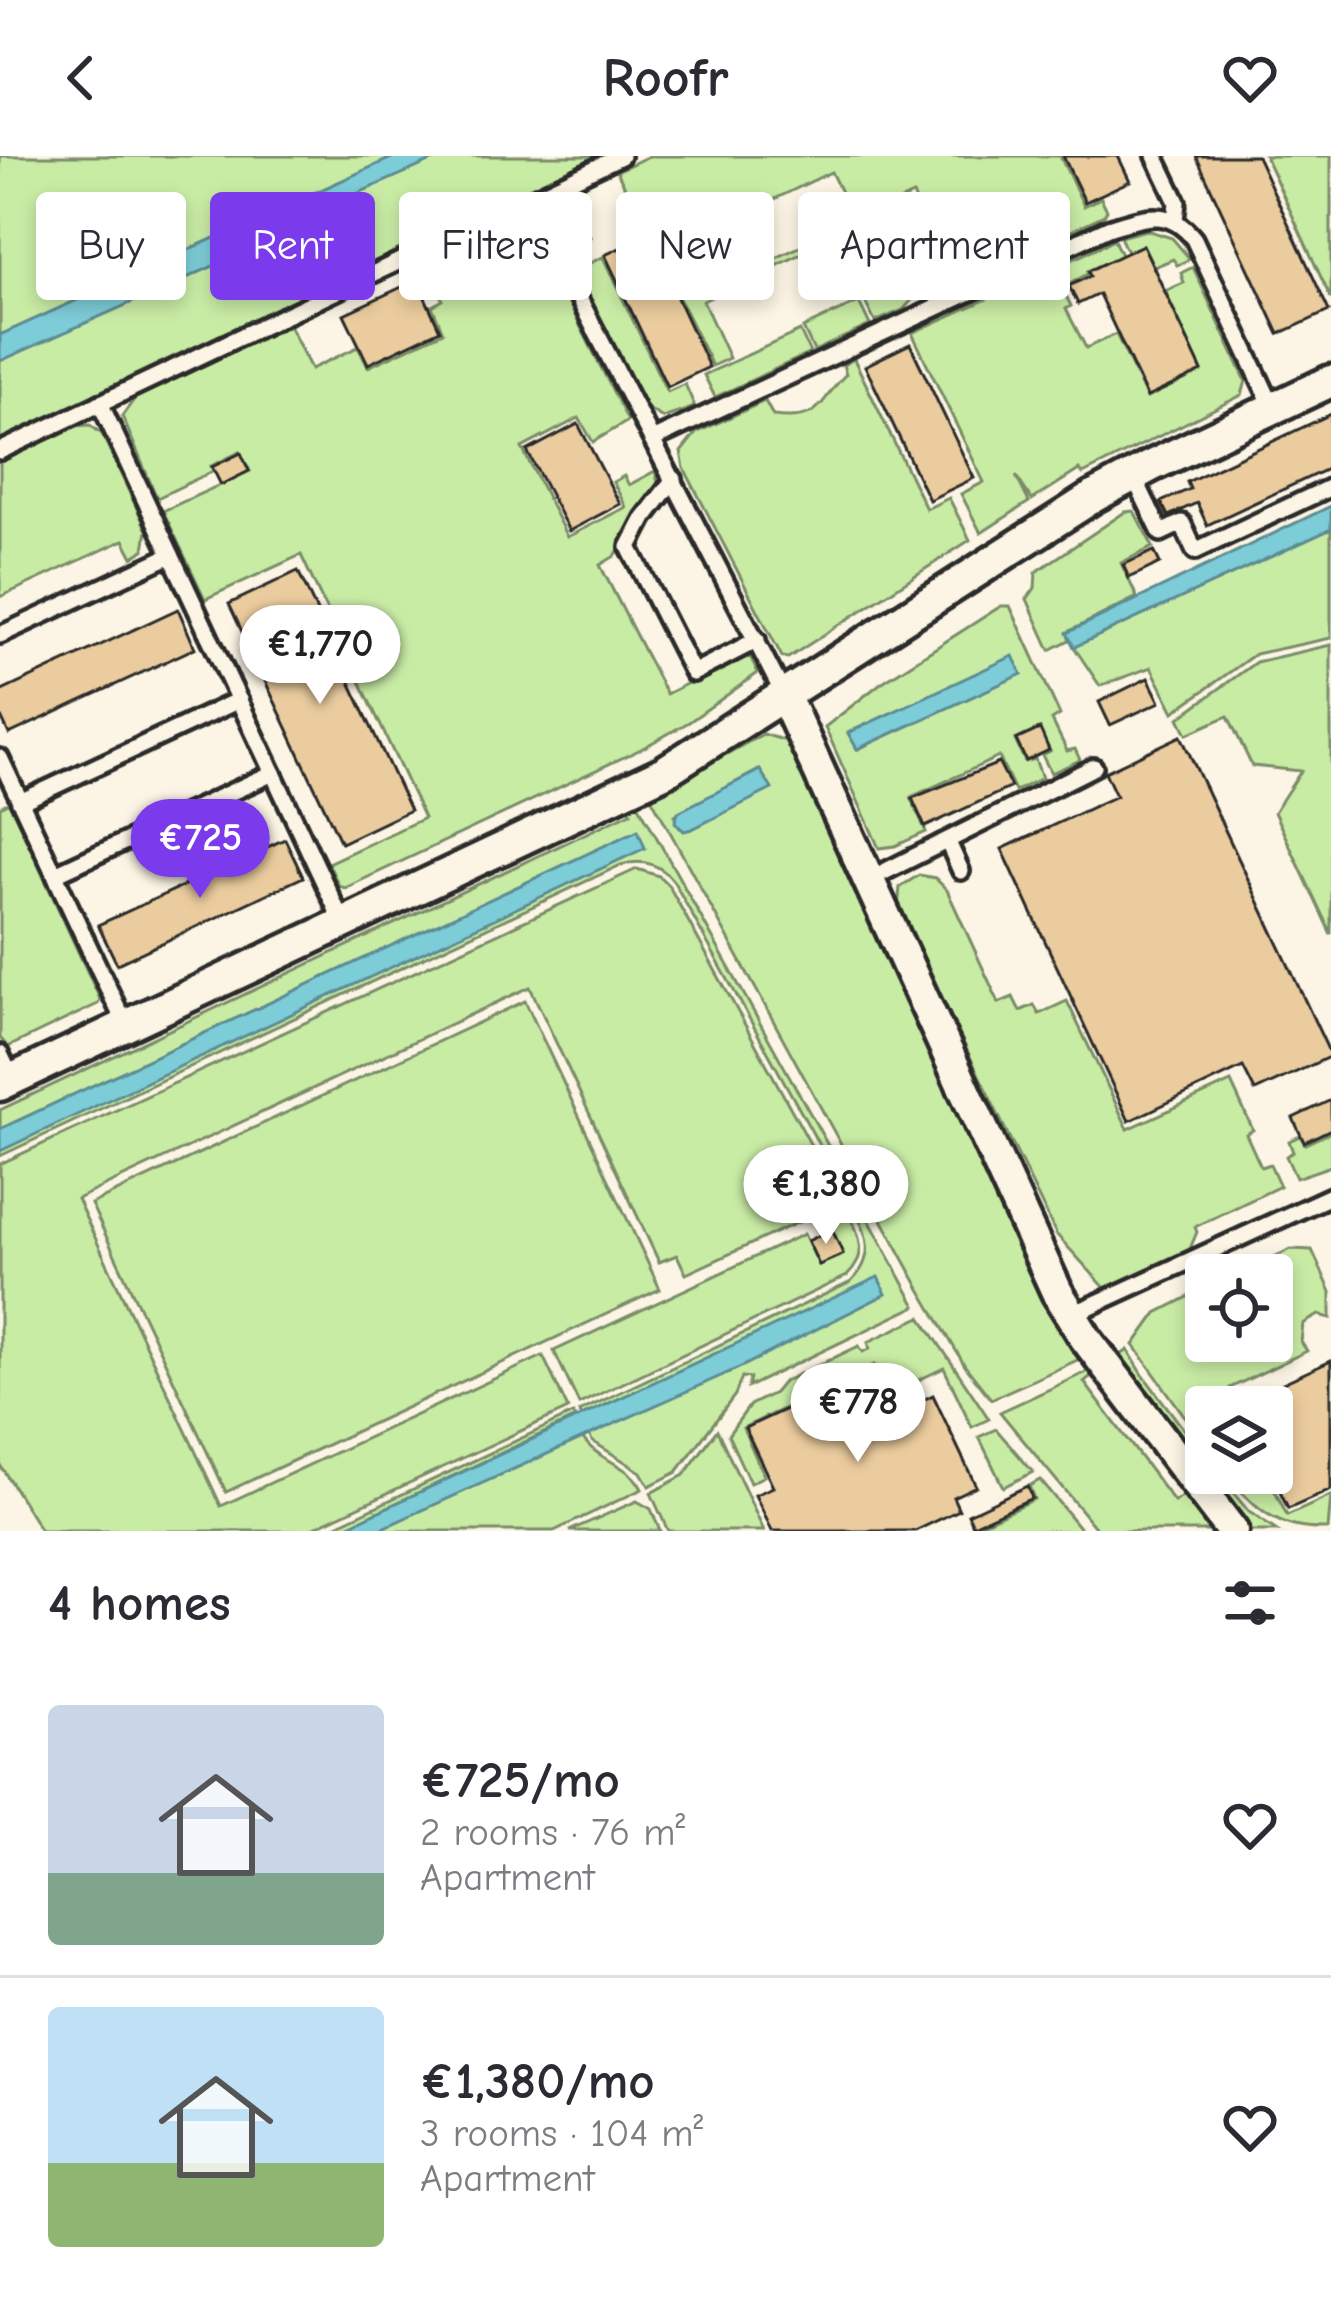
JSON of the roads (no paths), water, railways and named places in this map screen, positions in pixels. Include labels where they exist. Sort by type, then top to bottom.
[{"type":"street","points":[[4,1073],[126,1026],[664,772],[1133,475],[1331,381]]},
{"type":"street","points":[[785,697],[1057,1292],[1232,1531]]},
{"type":"lane","points":[[545,192],[621,156]]},
{"type":"lane","points":[[1155,156],[1177,202],[1174,220]]},
{"type":"lane","points":[[654,439],[1108,228],[1141,218],[1181,222],[1194,239],[1273,408]]},
{"type":"lane","points":[[0,451],[399,261]]},
{"type":"lane","points":[[578,300],[785,697]]},
{"type":"lane","points":[[939,300],[941,305]]},
{"type":"lane","points":[[100,403],[344,923]]},
{"type":"lane","points":[[1133,475],[1161,533],[1182,523],[1195,551],[1331,488]]},
{"type":"lane","points":[[674,479],[629,547],[693,673],[757,640]]},
{"type":"lane","points":[[0,635],[171,555]]},
{"type":"lane","points":[[20,802],[239,700]]},
{"type":"lane","points":[[0,758],[126,1026]]},
{"type":"lane","points":[[870,879],[1094,767]]},
{"type":"lane","points":[[55,874],[273,773]]},
{"type":"lane","points":[[948,842],[961,871]]},
{"type":"lane","points":[[1071,1315],[1331,1196]]},
{"type":"water","points":[[396,156],[443,156],[361,192],[316,192]]},
{"type":"water","points":[[210,240],[210,267],[186,278],[186,251]]},
{"type":"water","points":[[77,300],[137,300],[0,361],[0,335]]},
{"type":"water","points":[[1331,506],[1331,529],[1074,647],[1067,633]]},
{"type":"water","points":[[1013,656],[1022,674],[857,749],[848,733]]},
{"type":"water","points":[[760,770],[772,789],[692,829],[684,831],[675,822],[678,812]]},
{"type":"water","points":[[638,830],[645,848],[0,1151],[0,1129]]},
{"type":"water","points":[[878,1277],[886,1294],[743,1366],[376,1531],[337,1531]]}]
